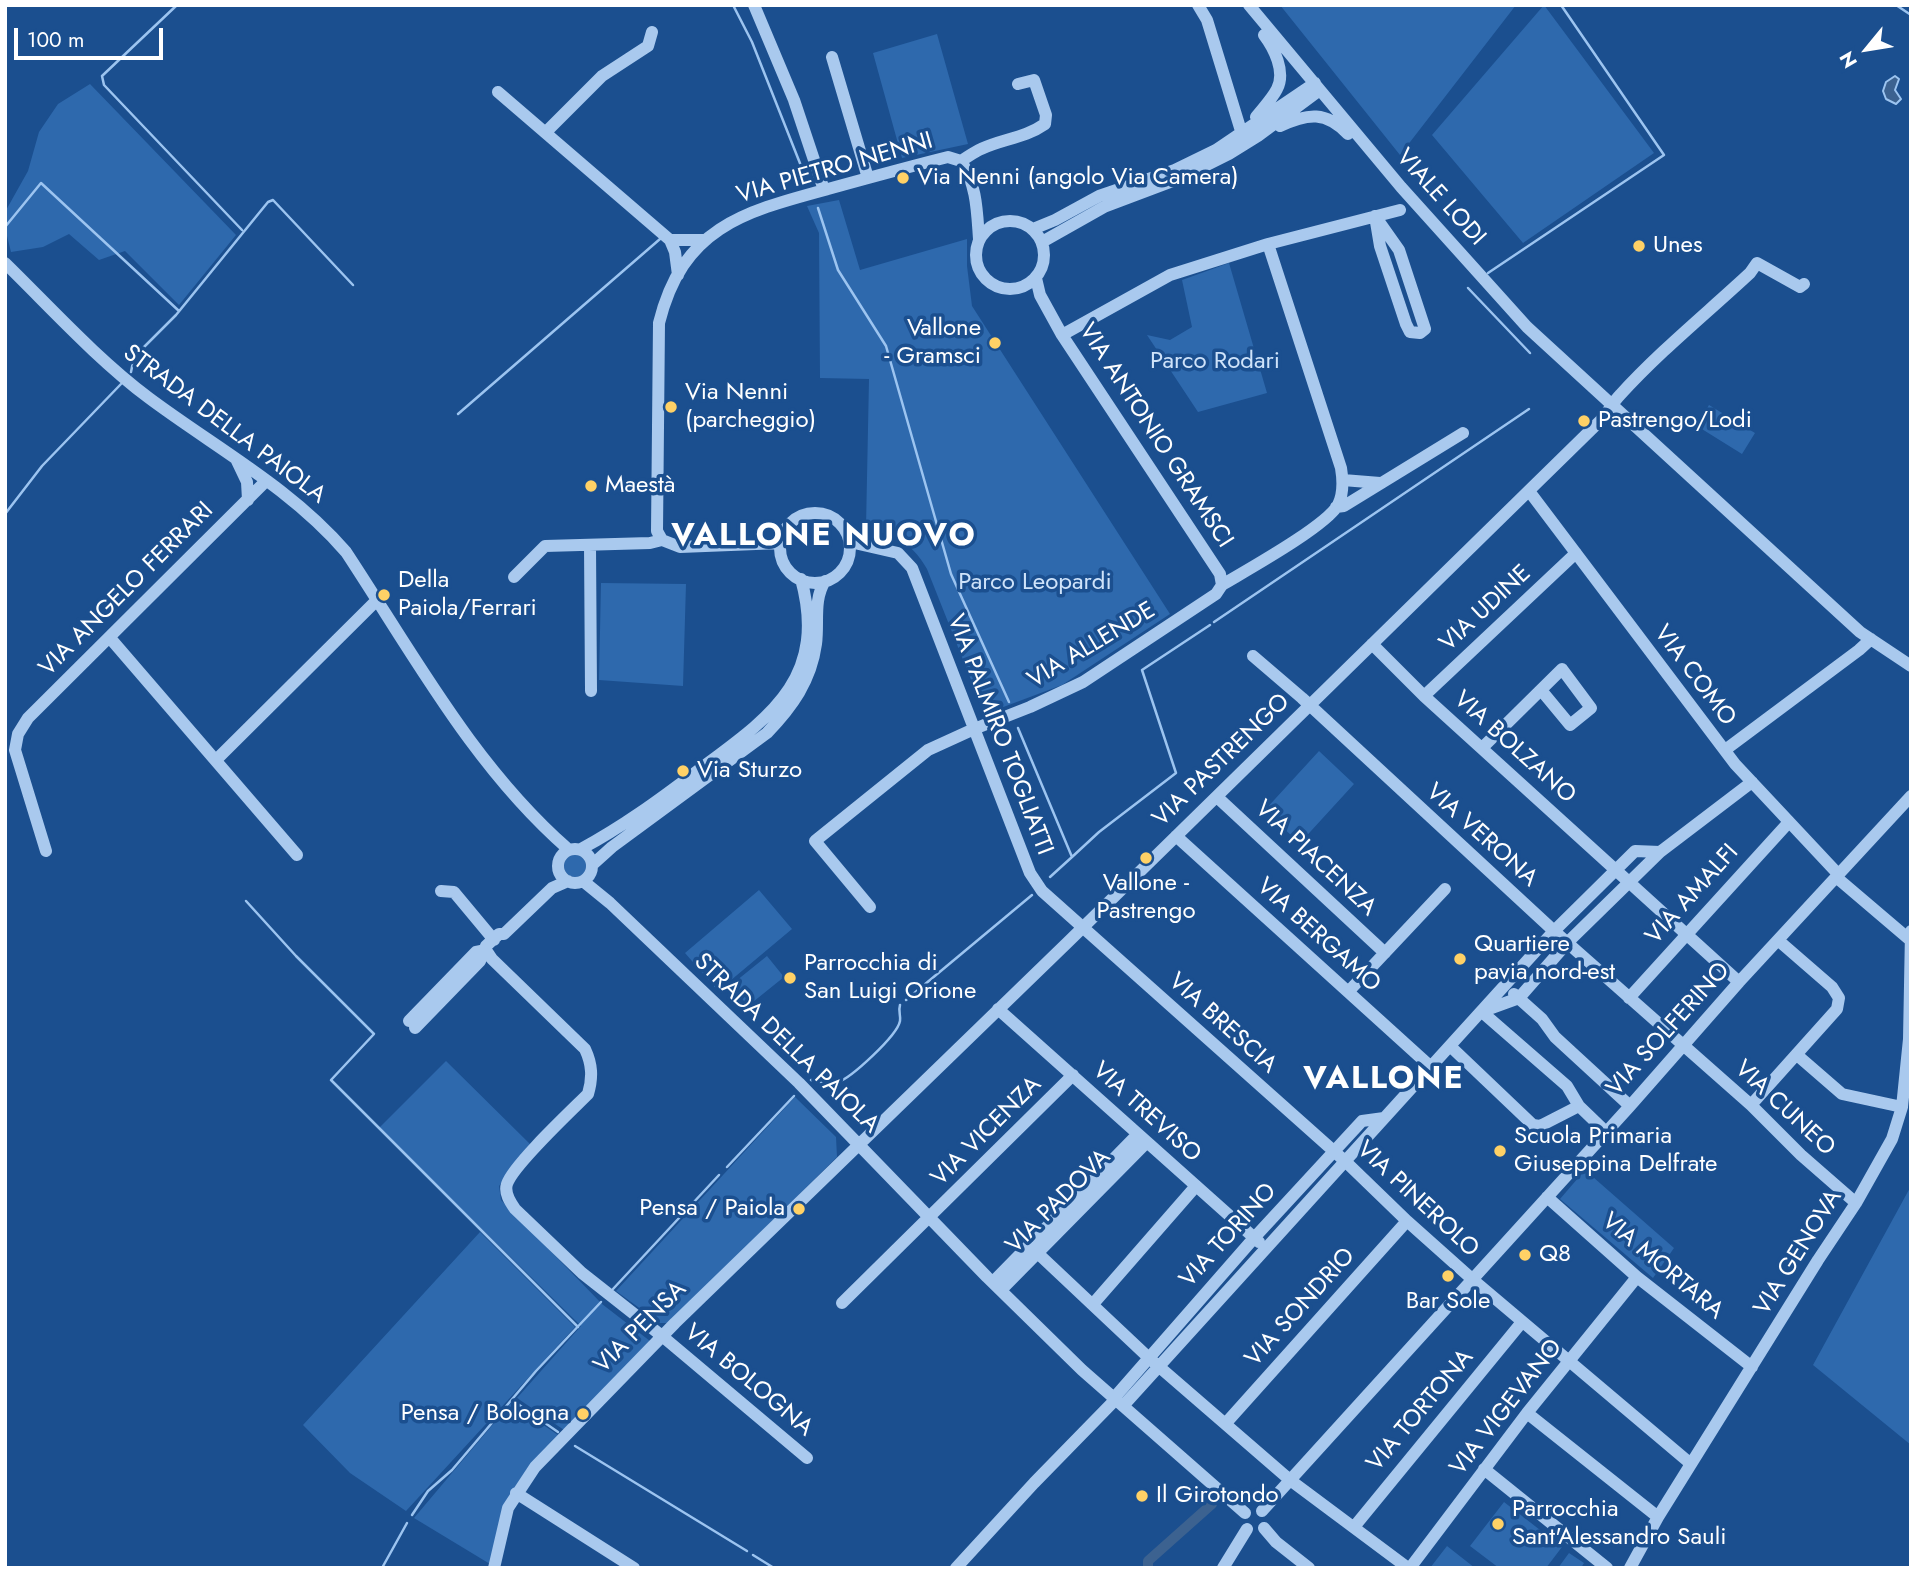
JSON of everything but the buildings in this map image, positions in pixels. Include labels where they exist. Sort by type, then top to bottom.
[{"type":"street","points":[[754,5],[794,100],[824,190]]},
{"type":"street","points":[[1198,5],[1207,20],[1250,131]]},
{"type":"street","points":[[1042,242],[1104,207],[1181,178],[1229,154],[1250,131],[1279,87],[1279,67],[1273,46],[1247,5]]},
{"type":"street","name":"VIALE LODI","points":[[1247,5],[1401,187],[1527,327],[1829,604],[1871,639],[1911,666]]},
{"type":"street","points":[[546,132],[603,76],[648,46],[652,32]]},
{"type":"street","points":[[832,57],[867,174]]},
{"type":"street","name":"VIA PIETRO NENNI","points":[[961,161],[982,148],[1011,141],[1045,124],[1046,115],[1034,80],[1018,85]]},
{"type":"street","points":[[1033,229],[1099,196],[1186,165],[1216,150],[1318,86]]},
{"type":"street","points":[[498,92],[670,240],[675,252],[678,275]]},
{"type":"street","points":[[1250,131],[1315,115],[1338,124],[1401,187]]},
{"type":"street","name":"VIA PIETRO NENNI","points":[[662,540],[657,531],[659,323],[664,303],[678,275],[690,256],[706,240],[726,224],[758,209],[867,174],[948,157],[961,161],[967,170],[978,206],[979,239]]},
{"type":"street","points":[[978,206],[1004,221]]},
{"type":"street","points":[[1062,335],[1170,275],[1268,244],[1400,210]]},
{"type":"street","points":[[1375,216],[1399,250],[1408,270],[1425,329],[1420,333],[1410,332],[1406,324],[1380,246],[1375,216]]},
{"type":"street","points":[[1004,221],[1017,221],[1033,229],[1042,242],[1044,261],[1036,278],[1019,288],[1004,289],[985,279],[975,254],[979,239],[990,227],[1004,221]]},
{"type":"street","points":[[670,240],[706,240]]},
{"type":"street","points":[[1268,244],[1332,436],[1343,480],[1342,496],[1336,507]]},
{"type":"street","name":"STRADA DELLA PAIOLA","points":[[5,263],[113,370],[309,512],[327,530],[346,552],[443,704],[566,856]]},
{"type":"street","points":[[1613,407],[1617,398],[1750,273],[1757,263],[1800,287],[1804,284]]},
{"type":"street","name":"VIA ANTONIO GRAMSCI","points":[[1036,278],[1040,295],[1062,335],[1220,574],[1222,585]]},
{"type":"street","name":"VIA ANTONIO GRAMSCI","points":[[1019,288],[1050,312]]},
{"type":"street","name":"VIA PASTRENGO","points":[[859,1144],[1613,407]]},
{"type":"street","name":"VIA ALLENDE","points":[[870,907],[815,841],[928,750],[1083,682],[1216,594],[1222,585],[1321,522],[1336,507],[1344,506],[1464,433]]},
{"type":"street","points":[[235,458],[247,482],[248,500]]},
{"type":"street","points":[[1343,480],[1381,483]]},
{"type":"street","name":"VIA ANGELO FERRARI","points":[[46,851],[15,750],[18,734],[28,718],[266,481]]},
{"type":"street","name":"VIA COMO","points":[[1529,491],[1752,782],[1838,876],[1910,936]]},
{"type":"street","points":[[815,513],[838,521],[850,542],[845,566],[836,576],[813,583],[801,579],[785,565],[781,543],[792,522],[803,515],[815,513]]},
{"type":"street","points":[[514,577],[545,546],[650,543],[662,540],[680,547],[781,543]]},
{"type":"street","name":"VIA PALMIRO TOGLIATTI","points":[[850,542],[898,553],[912,568],[1030,873],[1042,891],[1082,928]]},
{"type":"street","points":[[590,545],[591,691]]},
{"type":"street","name":"VIA UDINE","points":[[1424,696],[1576,553]]},
{"type":"street","points":[[493,941],[499,928],[547,883],[566,856],[661,798],[761,724],[780,704],[795,680],[803,659],[807,613],[801,579]]},
{"type":"street","points":[[412,1025],[476,952],[504,934],[552,888],[568,881],[583,881],[612,847],[767,733],[783,716],[800,693],[811,669],[816,644],[819,592],[825,581]]},
{"type":"street","points":[[216,760],[377,600]]},
{"type":"street","points":[[110,638],[297,855]]},
{"type":"street","points":[[1725,750],[1871,639]]},
{"type":"street","name":"VIA BOLZANO","points":[[1372,644],[1424,696],[1739,982]]},
{"type":"street","name":"VIA VERONA","points":[[1252,656],[1302,698],[1554,931],[1684,1045]]},
{"type":"street","points":[[1482,748],[1541,690]]},
{"type":"street","name":"VIA TORINO","points":[[1482,1012],[1519,998],[1568,942],[1660,852],[1752,782]]},
{"type":"street","name":"VIA SOLFERINO","points":[[1262,1511],[1739,982],[1911,796]]},
{"type":"street","name":"VIA PIACENZA","points":[[1217,797],[1385,953]]},
{"type":"street","name":"VIA AMALFI","points":[[1629,998],[1789,822]]},
{"type":"street","name":"VIA BERGAMO","points":[[1176,836],[1431,1067]]},
{"type":"street","name":"VIA TORINO","points":[[956,1568],[1073,1441],[1118,1401],[1266,1249],[1554,931],[1615,868],[1635,851],[1660,852]]},
{"type":"street","points":[[566,856],[587,853],[592,868]]},
{"type":"street","points":[[566,856],[559,873],[568,881]]},
{"type":"street","name":"STRADA DELLA PAIOLA","points":[[592,868],[610,903]]},
{"type":"street","name":"STRADA DELLA PAIOLA","points":[[583,881],[610,903],[799,1083],[1082,1370],[1245,1513]]},
{"type":"street","points":[[1348,992],[1445,889]]},
{"type":"street","name":"VIA BOLOGNA","points":[[441,891],[454,892],[493,941],[492,959],[585,1049],[591,1063],[592,1083],[589,1094],[516,1169],[506,1185],[508,1198],[515,1209],[582,1273],[662,1336],[807,1458]]},
{"type":"street","name":"VIA BRESCIA","points":[[1082,928],[1334,1151]]},
{"type":"street","name":"VIA GENOVA","points":[[1631,1568],[1658,1517],[1856,1203],[1892,1139],[1902,1107],[1909,1038],[1910,936]]},
{"type":"street","points":[[1751,1105],[1837,1010],[1839,998],[1832,987],[1779,941]]},
{"type":"street","points":[[1506,986],[1542,1019],[1555,1037],[1630,1106]]},
{"type":"street","name":"VIA TREVISO","points":[[998,1009],[1266,1249]]},
{"type":"street","points":[[1482,1012],[1567,1086],[1579,1106],[1606,1132]]},
{"type":"street","name":"VIA CUNEO","points":[[1684,1045],[1856,1203]]},
{"type":"street","points":[[1450,1046],[1533,1125],[1540,1126],[1579,1106]]},
{"type":"street","points":[[1797,1055],[1842,1094],[1902,1107]]},
{"type":"street","name":"VIA VICENZA","points":[[930,1218],[1073,1075]]},
{"type":"street","name":"VIA TORINO","points":[[1154,1362],[1254,1238],[1362,1121],[1384,1118]]},
{"type":"street","name":"VIA PADOVA","points":[[997,1286],[1143,1138]]},
{"type":"street","name":"VIA PENSA","points":[[494,1568],[508,1508],[535,1467],[662,1336],[859,1144]]},
{"type":"street","name":"VIA PINEROLO","points":[[1334,1151],[1406,1221],[1472,1279],[1691,1464]]},
{"type":"street","points":[[1093,1304],[1196,1186]]},
{"type":"street","name":"VIA MORTARA","points":[[1547,1197],[1637,1277],[1752,1367]]},
{"type":"street","points":[[842,1303],[930,1218]]},
{"type":"street","name":"VIA SONDRIO","points":[[1226,1423],[1406,1221]]},
{"type":"street","points":[[1033,1249],[1154,1362],[1290,1480],[1409,1568]]},
{"type":"street","name":"VIA VIGEVANO","points":[[1409,1568],[1527,1413],[1637,1277]]},
{"type":"street","name":"VIA TORTONA","points":[[1354,1527],[1522,1322]]},
{"type":"street","points":[[1527,1413],[1658,1517]]},
{"type":"street","points":[[1484,1469],[1607,1568]]},
{"type":"street","points":[[516,1493],[634,1568]]},
{"type":"street","points":[[1254,1508],[1262,1511],[1267,1519],[1264,1528],[1256,1532],[1247,1529],[1243,1522],[1245,1513],[1254,1508]]},
{"type":"street","points":[[1264,1528],[1276,1542],[1309,1568]]},
{"type":"street","points":[[1223,1568],[1247,1529]]},
{"type":"green space","points":[[1280,5],[1516,5],[1400,155]]},
{"type":"green space","points":[[1544,5],[1654,153],[1523,243],[1432,135]]},
{"type":"green space","points":[[937,34],[968,144],[902,158],[873,53]]},
{"type":"green space","points":[[90,84],[236,235],[179,305],[125,251],[99,260],[69,234],[43,247],[11,252],[5,228],[5,212],[28,171],[39,132],[58,104]]},
{"type":"green space","name":"Parco Leopardi","points":[[839,200],[860,270],[967,239],[972,306],[1170,614],[1062,685],[990,712],[981,705],[927,569],[915,552],[901,541],[866,527],[869,379],[820,378],[819,233],[807,206]]},
{"type":"green space","name":"Parco Rodari","points":[[1229,263],[1267,393],[1198,412],[1147,335],[1170,340],[1192,327],[1182,280]]},
{"type":"green space","points":[[1709,405],[1755,433],[1742,454],[1697,426]]},
{"type":"green space","points":[[601,583],[686,584],[683,686],[599,680]]},
{"type":"green space","points":[[1319,751],[1354,784],[1300,843],[1264,811]]},
{"type":"green space","points":[[575,855],[583,858],[586,866],[583,874],[575,877],[567,874],[564,866],[567,858]]},
{"type":"green space","points":[[759,890],[792,929],[718,991],[685,953]]},
{"type":"green space","points":[[767,956],[784,977],[748,1006],[731,985]]},
{"type":"green space","points":[[446,1061],[531,1145],[499,1186],[501,1200],[602,1304],[650,1341],[564,1430],[517,1398],[581,1326],[379,1128]]},
{"type":"green space","points":[[795,1097],[836,1137],[837,1157],[669,1323],[660,1323],[616,1291]]},
{"type":"green space","points":[[1585,1170],[1674,1248],[1653,1278],[1560,1199]]},
{"type":"green space","points":[[1911,1186],[1911,1445],[1813,1365]]},
{"type":"green space","points":[[480,1232],[575,1327],[406,1511],[350,1473],[303,1425]]},
{"type":"green space","points":[[511,1403],[558,1435],[527,1469],[490,1564],[414,1518]]},
{"type":"green space","points":[[1504,1502],[1562,1547],[1546,1568],[1499,1568],[1470,1546]]},
{"type":"green space","points":[[1447,1546],[1475,1568],[1430,1568]]},
{"type":"green space","points":[[1569,1553],[1584,1563],[1581,1568],[1558,1568]]},
{"type":"shaded area","points":[[1895,76],[1899,79],[1895,90],[1901,99],[1896,104],[1886,99],[1883,91],[1886,82]]},
{"type":"waterway","points":[[177,5],[102,76],[104,85],[242,230]]},
{"type":"waterway","points":[[733,5],[752,42],[807,181]]},
{"type":"waterway","points":[[1488,273],[1664,155],[1561,5]]},
{"type":"waterway","points":[[1896,5],[1911,15]]},
{"type":"waterway","points":[[5,227],[41,183],[179,311]]},
{"type":"waterway","points":[[131,372],[134,357],[176,315],[268,202],[273,200],[353,285]]},
{"type":"waterway","points":[[818,208],[838,270],[886,346],[951,574],[1009,702]]},
{"type":"waterway","points":[[458,414],[660,239]]},
{"type":"waterway","points":[[1468,288],[1530,353]]},
{"type":"waterway","points":[[5,514],[42,466],[121,384]]},
{"type":"waterway","points":[[1214,622],[1529,409]]},
{"type":"waterway","points":[[1072,857],[1099,832],[1176,773],[1142,670],[1210,625]]},
{"type":"waterway","points":[[1018,728],[1072,857],[1050,877]]},
{"type":"waterway","points":[[906,1000],[1032,895]]},
{"type":"waterway","points":[[246,901],[296,956],[374,1034],[331,1080],[578,1327]]},
{"type":"waterway","points":[[811,1080],[838,1082],[863,1065],[897,1028],[900,1005]]},
{"type":"waterway","points":[[727,1167],[794,1096]]},
{"type":"waterway","points":[[613,1289],[719,1175]]},
{"type":"waterway","points":[[412,1515],[428,1491],[452,1470],[536,1371],[601,1302]]},
{"type":"waterway","points":[[512,1400],[558,1432]]},
{"type":"waterway","points":[[575,1446],[747,1551]]},
{"type":"waterway","points":[[1148,1568],[1148,1561],[1212,1504]]},
{"type":"waterway","points":[[382,1568],[407,1523]]},
{"type":"waterway","points":[[753,1555],[774,1568]]},
{"type":"place","name":"Via Nenni (angolo Via Camera)","points":[[903,178]]},
{"type":"place","name":"Unes","points":[[1639,246]]},
{"type":"place","name":"Vallone - Gramsci","points":[[995,343]]},
{"type":"place","name":"Via Nenni (parcheggio)","points":[[671,407]]},
{"type":"place","name":"Pastrengo/Lodi","points":[[1584,421]]},
{"type":"place","name":"Maestà","points":[[591,486]]},
{"type":"place","name":"Della Paiola/Ferrari","points":[[384,595]]},
{"type":"place","name":"Via Sturzo","points":[[683,771]]},
{"type":"place","name":"Vallone - Pastrengo","points":[[1146,858]]},
{"type":"place","name":"Quartiere pavia nord-est","points":[[1460,959]]},
{"type":"place","name":"Parrocchia di San Luigi Orione","points":[[790,978]]},
{"type":"place","name":"Scuola Primaria Giuseppina Delfrate","points":[[1500,1151]]},
{"type":"place","name":"Pensa / Paiola","points":[[799,1209]]},
{"type":"place","name":"Q8","points":[[1525,1255]]},
{"type":"place","name":"Bar Sole","points":[[1448,1276]]},
{"type":"place","name":"Pensa / Bologna","points":[[583,1414]]},
{"type":"place","name":"Il Girotondo","points":[[1142,1496]]},
{"type":"place","name":"Parrocchia Sant'Alessandro Sauli","points":[[1498,1524]]},
{"type":"district","name":"VALLONE NUOVO","points":[[824,537]]},
{"type":"district","name":"VALLONE","points":[[1384,1080]]}]
